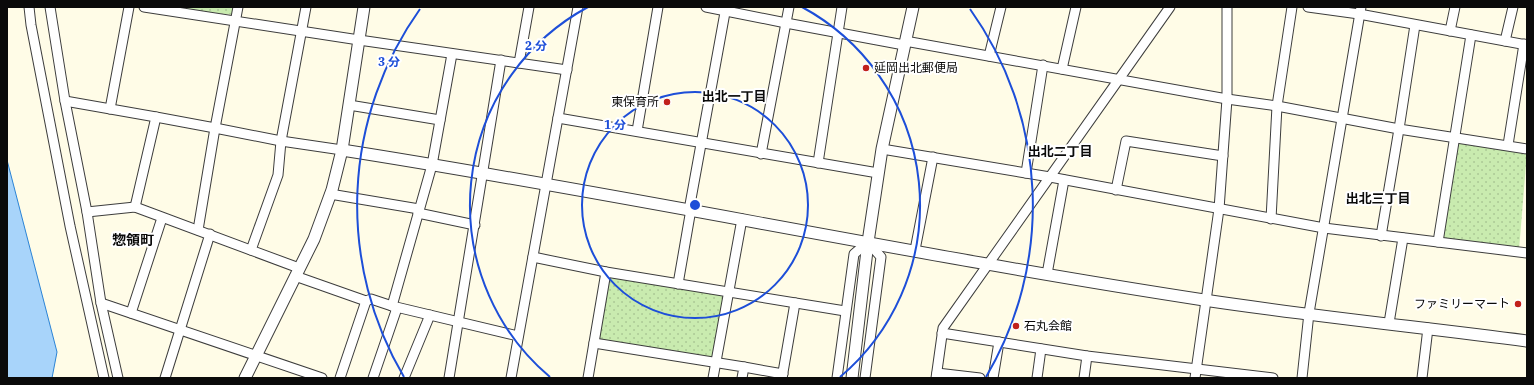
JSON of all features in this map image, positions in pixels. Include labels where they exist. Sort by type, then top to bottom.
[{"type":"street","points":[[29,7],[31,25],[72,232],[104,378]]},
{"type":"street","points":[[50,7],[65,101],[87,212],[101,303],[118,378]]},
{"type":"street","points":[[110,109],[129,7]]},
{"type":"street","points":[[144,7],[567,70]]},
{"type":"street","points":[[198,230],[215,128],[238,7]]},
{"type":"street","points":[[251,250],[278,175],[282,141],[306,7]]},
{"type":"street","points":[[245,378],[314,239],[330,194],[342,150],[364,7]]},
{"type":"street","points":[[519,63],[529,7]]},
{"type":"street","points":[[511,378],[578,7]]},
{"type":"street","points":[[637,131],[658,7]]},
{"type":"street","points":[[706,7],[725,9],[786,24],[838,33],[990,56],[1227,99],[1277,106],[1455,138],[1527,149]]},
{"type":"street","points":[[761,154],[789,7]]},
{"type":"street","points":[[818,163],[842,7]]},
{"type":"street","points":[[852,378],[865,281],[868,242],[882,149],[913,7]]},
{"type":"street","points":[[990,56],[1001,7]]},
{"type":"street","points":[[1062,69],[1076,7]]},
{"type":"street","points":[[1195,374],[1207,300],[1219,209],[1227,99],[1227,7]]},
{"type":"street","points":[[1271,219],[1277,106],[1292,7]]},
{"type":"street","points":[[1308,7],[1360,11],[1415,25],[1526,44],[1508,145]]},
{"type":"street","points":[[1450,31],[1455,7]]},
{"type":"street","points":[[1505,41],[1513,7]]},
{"type":"street","points":[[980,378],[936,376],[943,328],[1050,177],[1166,8]]},
{"type":"street","points":[[678,284],[690,215],[689,210],[725,9]]},
{"type":"street","points":[[1302,378],[1309,314],[1360,11]]},
{"type":"street","points":[[1381,236],[1415,25]]},
{"type":"street","points":[[1438,242],[1471,35]]},
{"type":"street","points":[[373,378],[394,307],[432,165],[452,54]]},
{"type":"street","points":[[450,378],[502,60]]},
{"type":"street","points":[[1026,173],[1043,66]]},
{"type":"street","points":[[65,101],[282,141],[546,184],[1047,274],[1207,300],[1527,341]]},
{"type":"street","points":[[349,105],[440,120]]},
{"type":"street","points":[[135,207],[156,117]]},
{"type":"street","points":[[558,118],[878,174]]},
{"type":"street","points":[[1116,190],[1126,141],[1223,156]]},
{"type":"street","points":[[882,149],[1050,177],[1324,228],[1527,253]]},
{"type":"street","points":[[915,250],[933,157]]},
{"type":"street","points":[[1047,274],[1064,180]]},
{"type":"street","points":[[330,194],[419,211],[475,225]]},
{"type":"street","points":[[87,212],[135,207],[251,250],[297,272],[366,301],[371,299],[394,307],[518,336]]},
{"type":"street","points":[[131,313],[162,218]]},
{"type":"street","points":[[713,378],[730,292],[742,219]]},
{"type":"street","points":[[165,378],[210,234]]},
{"type":"street","points":[[1389,323],[1402,238]]},
{"type":"street","points":[[837,378],[854,254],[868,242]]},
{"type":"street","points":[[865,378],[881,256],[868,242]]},
{"type":"street","points":[[533,257],[606,272],[846,311]]},
{"type":"street","points":[[588,378],[606,272]]},
{"type":"street","points":[[340,378],[366,301]]},
{"type":"street","points":[[101,303],[322,378]]},
{"type":"street","points":[[594,343],[744,367],[783,376],[795,303]]},
{"type":"street","points":[[404,378],[430,315]]},
{"type":"street","points":[[1422,378],[1428,328]]},
{"type":"street","points":[[942,333],[1195,374],[1272,378]]},
{"type":"street","points":[[993,378],[998,342]]},
{"type":"street","points":[[1037,378],[1041,349]]},
{"type":"street","points":[[1084,378],[1087,356]]},
{"type":"street","points":[[742,378],[744,367]]},
{"type":"green space","points":[[166,7],[235,7],[234,15]]},
{"type":"green space","points":[[1457,141],[1527,152],[1519,250],[1442,239]]},
{"type":"green space","points":[[610,277],[725,295],[713,360],[598,340]]},
{"type":"water","points":[[7,160],[57,352],[52,378],[7,378]]},
{"type":"place","name":"延岡出北郵便局","points":[[866,68]]},
{"type":"place","name":"東保育所","points":[[667,102]]},
{"type":"place","name":"ファミリーマート","points":[[1518,304]]},
{"type":"place","name":"石丸会館","points":[[1016,326]]},
{"type":"district","name":"出北一丁目","points":[[734,96]]},
{"type":"district","name":"出北二丁目","points":[[1060,151]]},
{"type":"district","name":"出北三丁目","points":[[1378,198]]},
{"type":"district","name":"惣領町","points":[[133,240]]}]
